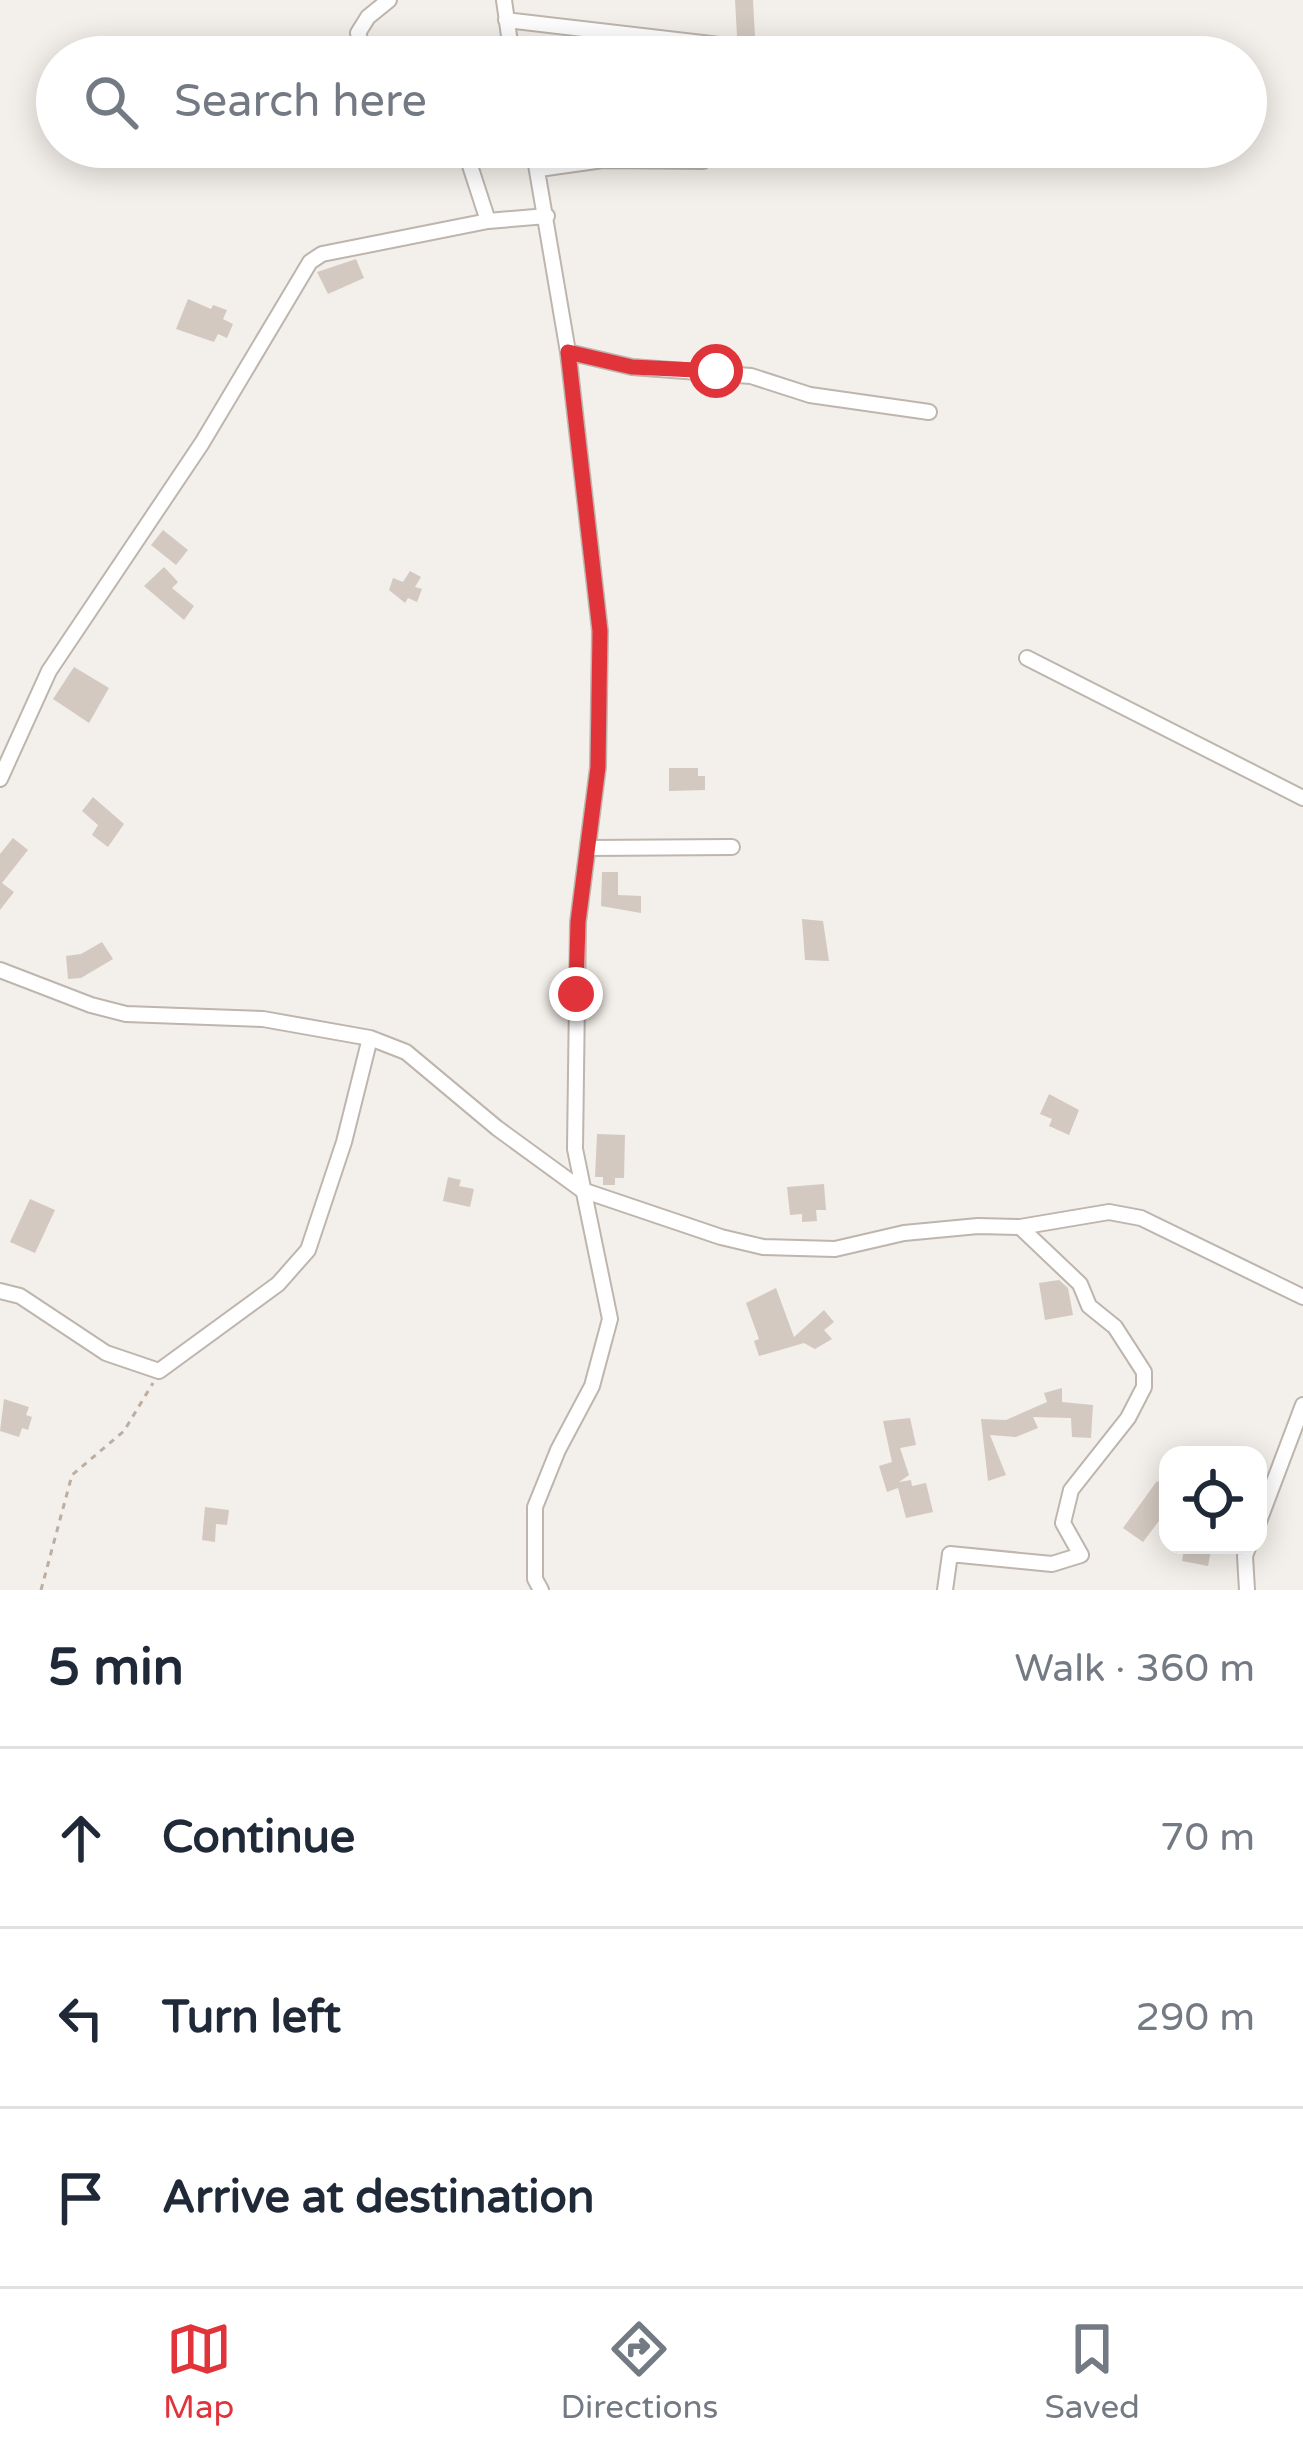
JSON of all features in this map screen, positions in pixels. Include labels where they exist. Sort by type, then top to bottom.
[{"type":"street","points":[[359,36],[368,16],[389,0]]},
{"type":"street","points":[[504,0],[509,36]]},
{"type":"street","points":[[506,20],[643,36]]},
{"type":"street","points":[[471,168],[488,221]]},
{"type":"street","points":[[541,1590],[535,1579],[535,1508],[558,1450],[592,1386],[610,1319],[575,1149],[578,922],[598,767],[600,631],[568,352],[539,170],[552,168]]},
{"type":"street","points":[[0,779],[49,671],[202,443],[310,262],[322,254],[488,221],[547,216]]},
{"type":"street","points":[[568,352],[632,367],[751,376],[810,395],[929,412]]},
{"type":"street","points":[[1027,658],[1303,798]]},
{"type":"street","points":[[589,848],[732,847]]},
{"type":"street","points":[[0,970],[126,1014],[263,1019],[370,1038],[406,1052],[497,1128],[582,1190],[763,1247],[835,1249],[904,1233],[1021,1227],[1108,1212],[1142,1218],[1303,1297]]},
{"type":"street","points":[[0,1291],[20,1296],[106,1353],[159,1370],[278,1284],[308,1250],[344,1142],[370,1038]]},
{"type":"street","points":[[945,1590],[950,1554],[1052,1564],[1081,1556],[1063,1523],[1071,1490],[1128,1418],[1144,1387],[1144,1372],[1115,1327],[1089,1306],[1080,1284],[1021,1227]]},
{"type":"street","points":[[1267,1500],[1303,1405]]},
{"type":"street","points":[[1246,1554],[1247,1590]]},
{"type":"path","points":[[41,1590],[66,1486],[78,1469],[95,1460],[124,1431],[159,1370]]},
{"type":"building","points":[[735,0],[753,0],[755,36],[737,36]]},
{"type":"building","points":[[356,259],[364,278],[328,294],[317,272]]},
{"type":"building","points":[[188,299],[227,310],[223,319],[233,324],[227,338],[218,334],[214,342],[176,329]]},
{"type":"building","points":[[163,530],[188,550],[176,565],[151,545]]},
{"type":"building","points":[[164,567],[178,582],[172,588],[194,606],[184,620],[144,586]]},
{"type":"building","points":[[410,571],[421,577],[415,587],[422,589],[417,602],[408,598],[405,603],[389,590],[393,578],[403,582]]},
{"type":"building","points":[[74,667],[109,688],[89,723],[53,699]]},
{"type":"building","points":[[669,768],[698,768],[698,776],[705,776],[705,790],[669,791]]},
{"type":"building","points":[[93,797],[124,824],[108,847],[92,835],[98,825],[82,811]]},
{"type":"building","points":[[13,838],[28,850],[2,883],[14,892],[0,910],[0,854]]},
{"type":"building","points":[[602,872],[618,872],[618,895],[641,896],[641,913],[601,906]]},
{"type":"building","points":[[802,919],[823,921],[829,961],[805,960]]},
{"type":"building","points":[[102,942],[113,959],[81,978],[68,979],[66,956]]},
{"type":"building","points":[[1049,1094],[1079,1110],[1069,1135],[1049,1126],[1052,1119],[1040,1114]]},
{"type":"building","points":[[597,1134],[625,1135],[624,1178],[615,1178],[615,1185],[603,1185],[603,1177],[595,1177]]},
{"type":"building","points":[[448,1177],[474,1189],[470,1207],[443,1201]]},
{"type":"building","points":[[824,1184],[826,1210],[816,1210],[817,1221],[802,1222],[802,1214],[790,1215],[787,1187]]},
{"type":"building","points":[[30,1199],[55,1210],[35,1253],[10,1242]]},
{"type":"building","points":[[1059,1280],[1068,1288],[1073,1315],[1045,1320],[1039,1283]]},
{"type":"building","points":[[776,1288],[794,1337],[824,1310],[834,1322],[824,1330],[832,1339],[815,1349],[804,1343],[759,1356],[754,1341],[759,1339],[746,1303]]},
{"type":"building","points":[[1062,1388],[1062,1402],[1093,1405],[1091,1438],[1072,1437],[1071,1418],[1033,1417],[1038,1428],[1016,1437],[990,1435],[1006,1475],[988,1481],[981,1419],[1006,1420],[1047,1402],[1044,1393]]},
{"type":"building","points":[[4,1399],[29,1407],[28,1430],[22,1428],[19,1437],[0,1431]]},
{"type":"building","points":[[910,1418],[916,1445],[900,1448],[909,1475],[899,1482],[926,1483],[933,1512],[906,1518],[898,1488],[887,1492],[879,1466],[892,1462],[883,1421]]},
{"type":"building","points":[[1159,1482],[1159,1521],[1143,1542],[1123,1528]]},
{"type":"building","points":[[205,1507],[229,1510],[227,1525],[216,1524],[215,1542],[202,1540]]},
{"type":"building","points":[[1183,1554],[1210,1554],[1208,1566],[1182,1561]]},
{"type":"route","points":[[576,994],[578,922],[598,767],[600,631],[568,352],[632,367],[716,371]]}]
